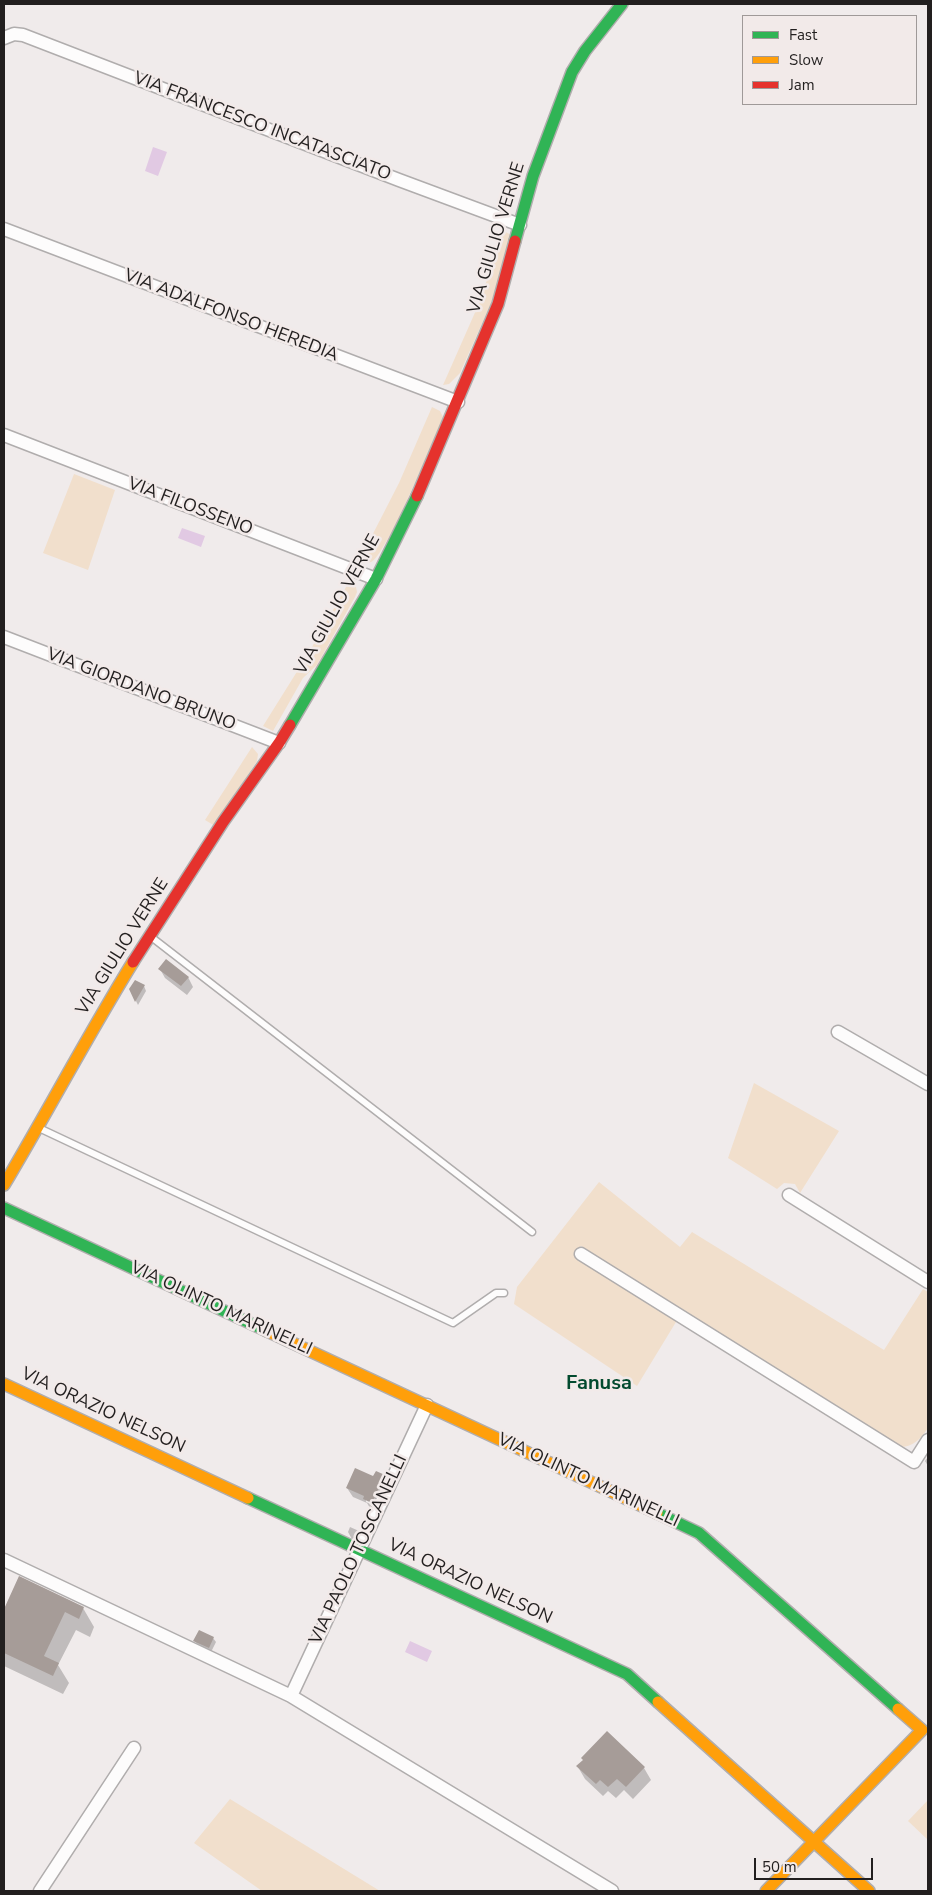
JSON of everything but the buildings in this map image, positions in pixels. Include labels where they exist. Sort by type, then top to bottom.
[{"type":"street","name":"VIA GIULIO VERNE","points":[[4,1185],[96,1023],[149,936],[223,822],[279,743],[376,579],[421,488],[498,304],[533,176],[572,72],[585,51],[622,4]]},
{"type":"street","name":"VIA FRANCESCO INCATASCIATO","points":[[4,38],[14,34],[23,35],[520,225]]},
{"type":"street","name":"VIA ADALFONSO HEREDIA","points":[[4,229],[458,402]]},
{"type":"street","name":"VIA FILOSSENO","points":[[4,435],[376,579]]},
{"type":"street","name":"VIA GIORDANO BRUNO","points":[[4,637],[279,743]]},
{"type":"street","points":[[838,1032],[928,1084]]},
{"type":"street","points":[[788,1195],[928,1282]]},
{"type":"street","name":"VIA OLINTO MARINELLI","points":[[4,1208],[699,1533],[922,1730],[766,1891]]},
{"type":"street","points":[[581,1254],[914,1462],[928,1440]]},
{"type":"street","name":"VIA ORAZIO NELSON","points":[[4,1384],[627,1674],[869,1891]]},
{"type":"street","name":"VIA PAOLO TOSCANELLI","points":[[291,1696],[427,1405]]},
{"type":"street","points":[[4,1560],[291,1696],[612,1891]]},
{"type":"street","points":[[40,1891],[134,1748]]},
{"type":"lane","points":[[149,936],[532,1232]]},
{"type":"lane","points":[[38,1128],[453,1323],[496,1293],[504,1293]]},
{"type":"shaded area","points":[[153,147],[167,152],[158,176],[145,171]]},
{"type":"shaded area","points":[[504,231],[511,235],[492,301],[460,373],[449,384],[443,385],[477,308]]},
{"type":"shaded area","points":[[432,407],[440,411],[443,417],[420,471],[398,520],[378,555],[371,562],[364,561],[360,559],[399,483]]},
{"type":"shaded area","points":[[74,474],[115,490],[88,570],[43,553]]},
{"type":"shaded area","points":[[182,528],[205,536],[201,547],[178,538]]},
{"type":"shaded area","points":[[350,580],[355,582],[357,592],[317,665],[303,678],[273,731],[263,726],[308,654]]},
{"type":"shaded area","points":[[252,747],[258,754],[257,761],[215,826],[205,820]]},
{"type":"shaded area","points":[[754,1083],[839,1131],[800,1193],[795,1184],[784,1183],[777,1189],[728,1158]]},
{"type":"shaded area","points":[[599,1182],[680,1247],[692,1232],[884,1350],[923,1289],[928,1292],[928,1428],[919,1440],[911,1445],[897,1447],[581,1246],[575,1254],[675,1318],[676,1322],[637,1386],[514,1304],[517,1287]]},
{"type":"shaded area","points":[[410,1641],[432,1651],[427,1662],[405,1652]]},
{"type":"shaded area","points":[[230,1799],[380,1891],[262,1891],[194,1843]]},
{"type":"shaded area","points":[[928,1800],[928,1840],[908,1821]]},
{"type":"traffic: fast","points":[[515,241],[533,176],[572,72],[585,51],[622,4]]},
{"type":"traffic: fast","points":[[290,725],[376,579],[417,496]]},
{"type":"traffic: fast","points":[[4,1208],[267,1331]]},
{"type":"traffic: fast","points":[[248,1498],[627,1674],[658,1702]]},
{"type":"traffic: fast","points":[[657,1513],[699,1533],[898,1709]]},
{"type":"traffic: slow","points":[[4,1185],[133,962]]},
{"type":"traffic: slow","points":[[267,1331],[657,1513]]},
{"type":"traffic: slow","points":[[4,1384],[248,1498]]},
{"type":"traffic: slow","points":[[658,1702],[869,1891]]},
{"type":"traffic: slow","points":[[766,1891],[922,1730],[898,1709]]},
{"type":"traffic: jam","points":[[417,496],[498,304],[515,241]]},
{"type":"traffic: jam","points":[[133,962],[223,822],[290,725]]},
{"type":"district","name":"Fanusa","points":[[599,1384]]}]
